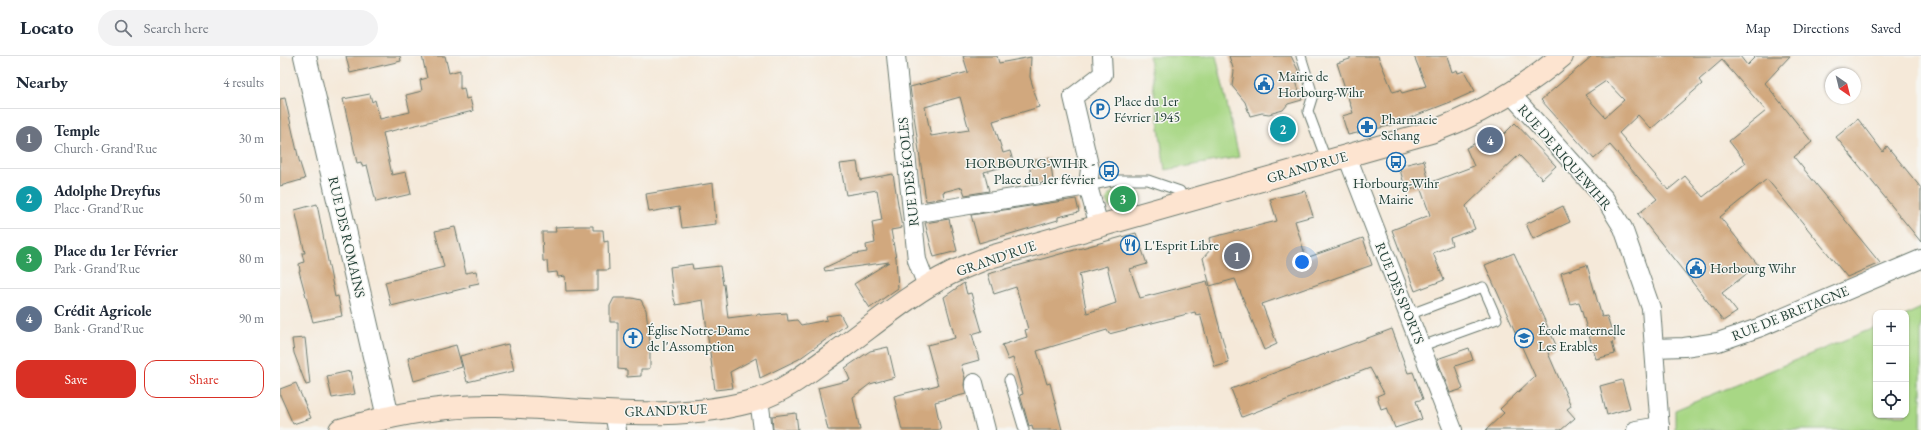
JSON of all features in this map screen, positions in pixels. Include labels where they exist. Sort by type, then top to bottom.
[{"type":"main road","name":"GRAND'RUE","points":[[340,430],[388,417],[440,409],[493,406],[616,421],[698,412],[759,399],[778,391],[927,286],[952,273],[990,257],[1431,132],[1468,118],[1511,94],[1562,56]]},
{"type":"street","name":"RUE DES ROMAINS","points":[[305,56],[388,417]]},
{"type":"street","name":"RUE DES ÉCOLES","points":[[896,56],[917,260],[927,286]]},
{"type":"street","points":[[1099,226],[1073,97],[1103,74],[1102,56]]},
{"type":"street","name":"RUE DE RIQUEWIHR","points":[[1511,94],[1605,199],[1623,228],[1651,308],[1660,428]]},
{"type":"street","name":"RUE DES SPORTS","points":[[1337,159],[1422,346],[1453,430]]},
{"type":"street","points":[[913,214],[1089,178]]},
{"type":"street","name":"RUE DE BRETAGNE","points":[[1654,348],[1684,347],[1718,342],[1760,327],[1921,259]]},
{"type":"street","points":[[974,383],[986,430]]},
{"type":"street","points":[[759,399],[763,430]]},
{"type":"street","points":[[1636,430],[1660,428]]},
{"type":"lane","points":[[1301,56],[1313,95],[1308,111],[1337,159]]},
{"type":"lane","points":[[1089,178],[1148,180],[1180,191],[1184,202]]},
{"type":"lane","points":[[1408,314],[1483,287],[1497,319],[1422,346]]},
{"type":"lane","points":[[1009,380],[1024,430]]},
{"type":"green space","points":[[1149,56],[1216,56],[1239,157],[1165,170]]},
{"type":"green space","points":[[1117,189],[1136,190],[1142,197],[1136,203],[1110,208],[1106,202],[1109,195]]},
{"type":"green space","points":[[1921,308],[1921,430],[1675,430],[1675,410],[1873,328],[1873,418],[1909,418],[1909,314]]},
{"type":"building","points":[[346,56],[400,56],[401,61],[350,73]]},
{"type":"building","points":[[422,56],[445,56],[449,73],[460,70],[460,89],[464,88],[466,99],[470,98],[473,111],[383,133],[392,175],[406,172],[411,194],[376,202],[367,165],[362,166],[361,162],[357,163],[343,99],[370,94],[372,102],[375,100],[380,119],[410,112],[406,95],[422,91],[420,80],[427,78]]},
{"type":"building","points":[[963,56],[997,56],[999,63],[1031,57],[1030,77],[1039,107],[993,121],[1003,153],[1010,151],[1014,164],[984,172],[989,191],[965,195],[962,187],[943,192],[944,198],[926,201],[910,87],[968,72]],"holes":[[[960,97],[969,130],[931,136],[925,107]]]},
{"type":"building","name":"Mairie de Horbourg-Wihr","points":[[1229,56],[1291,56],[1300,74],[1294,75],[1302,100],[1288,104],[1283,110],[1269,114],[1262,113],[1250,116],[1245,102],[1232,86],[1234,71]]},
{"type":"building","points":[[1350,56],[1378,56],[1393,92],[1400,90],[1402,93],[1426,86],[1414,56],[1447,56],[1452,72],[1457,70],[1458,73],[1464,71],[1475,91],[1389,126],[1348,135],[1342,116],[1353,113],[1337,63],[1350,59]]},
{"type":"building","points":[[1592,56],[1740,56],[1747,65],[1756,56],[1790,56],[1765,83],[1812,142],[1794,157],[1880,263],[1847,277],[1767,179],[1720,217],[1758,265],[1722,293],[1737,312],[1723,321],[1638,214],[1657,199],[1610,145],[1594,159],[1541,100]],"holes":[[[1722,60],[1766,111],[1729,141],[1746,163],[1703,197],[1685,176],[1668,190],[1619,133],[1638,115],[1651,129],[1702,84],[1699,80]],[[1606,81],[1624,100],[1605,117],[1585,95]]]},
{"type":"building","points":[[285,98],[299,160],[305,179],[280,186],[280,99]]},
{"type":"building","points":[[1858,119],[1883,152],[1887,146],[1921,188],[1921,242],[1836,137]]},
{"type":"building","points":[[1515,123],[1556,166],[1542,179],[1519,155],[1466,206],[1475,229],[1450,238],[1452,245],[1433,253],[1444,280],[1415,291],[1392,230],[1430,215],[1420,187],[1406,191],[1399,166],[1424,160],[1429,183],[1474,166],[1466,148],[1501,130],[1504,134]]},
{"type":"building","points":[[1050,158],[1053,181],[1032,184],[1029,161]]},
{"type":"building","points":[[857,162],[860,180],[893,174],[902,228],[891,230],[896,258],[898,288],[870,308],[854,284],[889,262],[825,271],[824,268],[854,254],[867,252],[866,245],[875,243],[872,222],[882,220],[877,190],[846,195],[840,164]]},
{"type":"building","points":[[713,183],[716,224],[682,228],[679,207],[649,212],[646,194]]},
{"type":"building","points":[[1305,191],[1313,216],[1295,221],[1306,258],[1363,238],[1372,265],[1262,304],[1277,344],[1264,350],[1235,279],[1210,286],[1203,258],[1211,249],[1209,238],[1277,221],[1270,199]]},
{"type":"building","points":[[1076,199],[1079,212],[1058,217],[1058,220],[979,243],[971,215]]},
{"type":"building","points":[[317,204],[335,297],[338,296],[342,316],[313,322],[299,271],[299,264],[304,262],[302,253],[305,253],[295,210]]},
{"type":"building","points":[[1563,206],[1570,222],[1533,239],[1526,224]]},
{"type":"building","points":[[949,219],[957,251],[934,257],[925,223]]},
{"type":"building","points":[[593,226],[593,230],[603,230],[604,242],[608,241],[609,270],[598,270],[598,290],[566,291],[565,276],[558,277],[557,272],[548,273],[547,261],[543,261],[542,232],[556,232],[555,227]]},
{"type":"building","points":[[455,227],[466,273],[476,271],[479,283],[469,285],[470,287],[391,306],[385,282],[444,267],[435,231]]},
{"type":"building","points":[[1136,233],[1147,264],[1130,269],[1140,298],[1207,281],[1229,363],[1215,367],[1200,314],[1196,315],[1195,312],[1109,334],[1107,330],[1037,351],[1047,384],[1050,383],[1062,430],[1033,430],[1032,425],[1029,426],[1020,395],[1023,394],[1013,358],[1008,360],[1002,345],[1027,337],[1025,330],[1028,329],[1016,287],[994,294],[988,274]],"holes":[[[1107,266],[1116,303],[1087,313],[1079,274]]]},
{"type":"building","points":[[1514,253],[1556,345],[1548,353],[1571,406],[1567,409],[1575,418],[1561,430],[1486,430],[1504,413],[1500,409],[1535,376],[1485,265]]},
{"type":"building","points":[[692,264],[693,269],[720,266],[723,285],[724,284],[728,318],[760,314],[787,313],[788,321],[797,320],[801,325],[827,320],[826,316],[840,314],[846,325],[799,359],[760,378],[756,358],[730,372],[733,388],[715,390],[703,300],[676,305],[673,296],[670,267]]},
{"type":"building","points":[[1587,265],[1602,317],[1607,316],[1615,341],[1612,342],[1615,354],[1596,359],[1579,302],[1570,304],[1561,273]]},
{"type":"building","points":[[964,283],[967,294],[971,293],[982,331],[972,334],[979,360],[961,365],[965,378],[964,385],[966,394],[935,402],[941,430],[902,430],[894,396],[938,385],[927,345],[955,338],[944,297]]},
{"type":"building","name":"Église Notre-Dame de l'Assomption","points":[[614,298],[632,298],[641,300],[646,310],[650,342],[650,368],[641,369],[641,376],[627,377],[627,370],[618,369],[618,322],[610,322],[610,306]]},
{"type":"building","points":[[1392,329],[1408,373],[1413,372],[1423,399],[1416,401],[1422,419],[1395,428],[1387,407],[1381,409],[1377,396],[1384,393],[1370,368],[1242,417],[1231,389]]},
{"type":"building","points":[[305,338],[310,384],[306,385],[294,353],[292,339]]},
{"type":"building","points":[[508,344],[514,371],[467,382],[460,356]]},
{"type":"building","points":[[456,345],[462,367],[414,381],[408,358]]},
{"type":"building","points":[[888,347],[895,377],[870,384],[853,397],[860,430],[828,430],[818,388],[850,380],[845,368],[870,351]]},
{"type":"building","points":[[1469,348],[1473,360],[1455,366],[1463,389],[1450,393],[1437,359]]},
{"type":"building","points":[[350,371],[355,394],[332,398],[327,376]]},
{"type":"building","points":[[1622,380],[1630,408],[1607,415],[1600,386]]},
{"type":"building","points":[[296,383],[311,418],[293,424],[280,395],[280,389]]},
{"type":"building","points":[[796,413],[798,430],[773,430],[772,416]]},
{"type":"place","name":"Mairie de Horbourg-Wihr","points":[[1264,84]]},
{"type":"place","name":"Place du 1er Février 1945","points":[[1100,109]]},
{"type":"place","name":"Pharmacie Schang","points":[[1367,127]]},
{"type":"place","name":"Adolphe Dreyfus","points":[[1283,129]]},
{"type":"place","name":"Crédit Agricole","points":[[1490,140]]},
{"type":"place","name":"Horbourg-Wihr Mairie","points":[[1396,162]]},
{"type":"place","name":"HORBOURG-WIHR - Place du 1er février","points":[[1109,171]]},
{"type":"place","name":"Place du 1er Février","points":[[1123,199]]},
{"type":"place","name":"L'Esprit Libre","points":[[1130,245]]},
{"type":"place","name":"Temple","points":[[1237,256]]},
{"type":"place","name":"Horbourg Wihr","points":[[1696,268]]},
{"type":"place","name":"Église Notre-Dame de l'Assomption","points":[[633,338]]},
{"type":"place","name":"École maternelle Les Erables","points":[[1524,338]]}]
